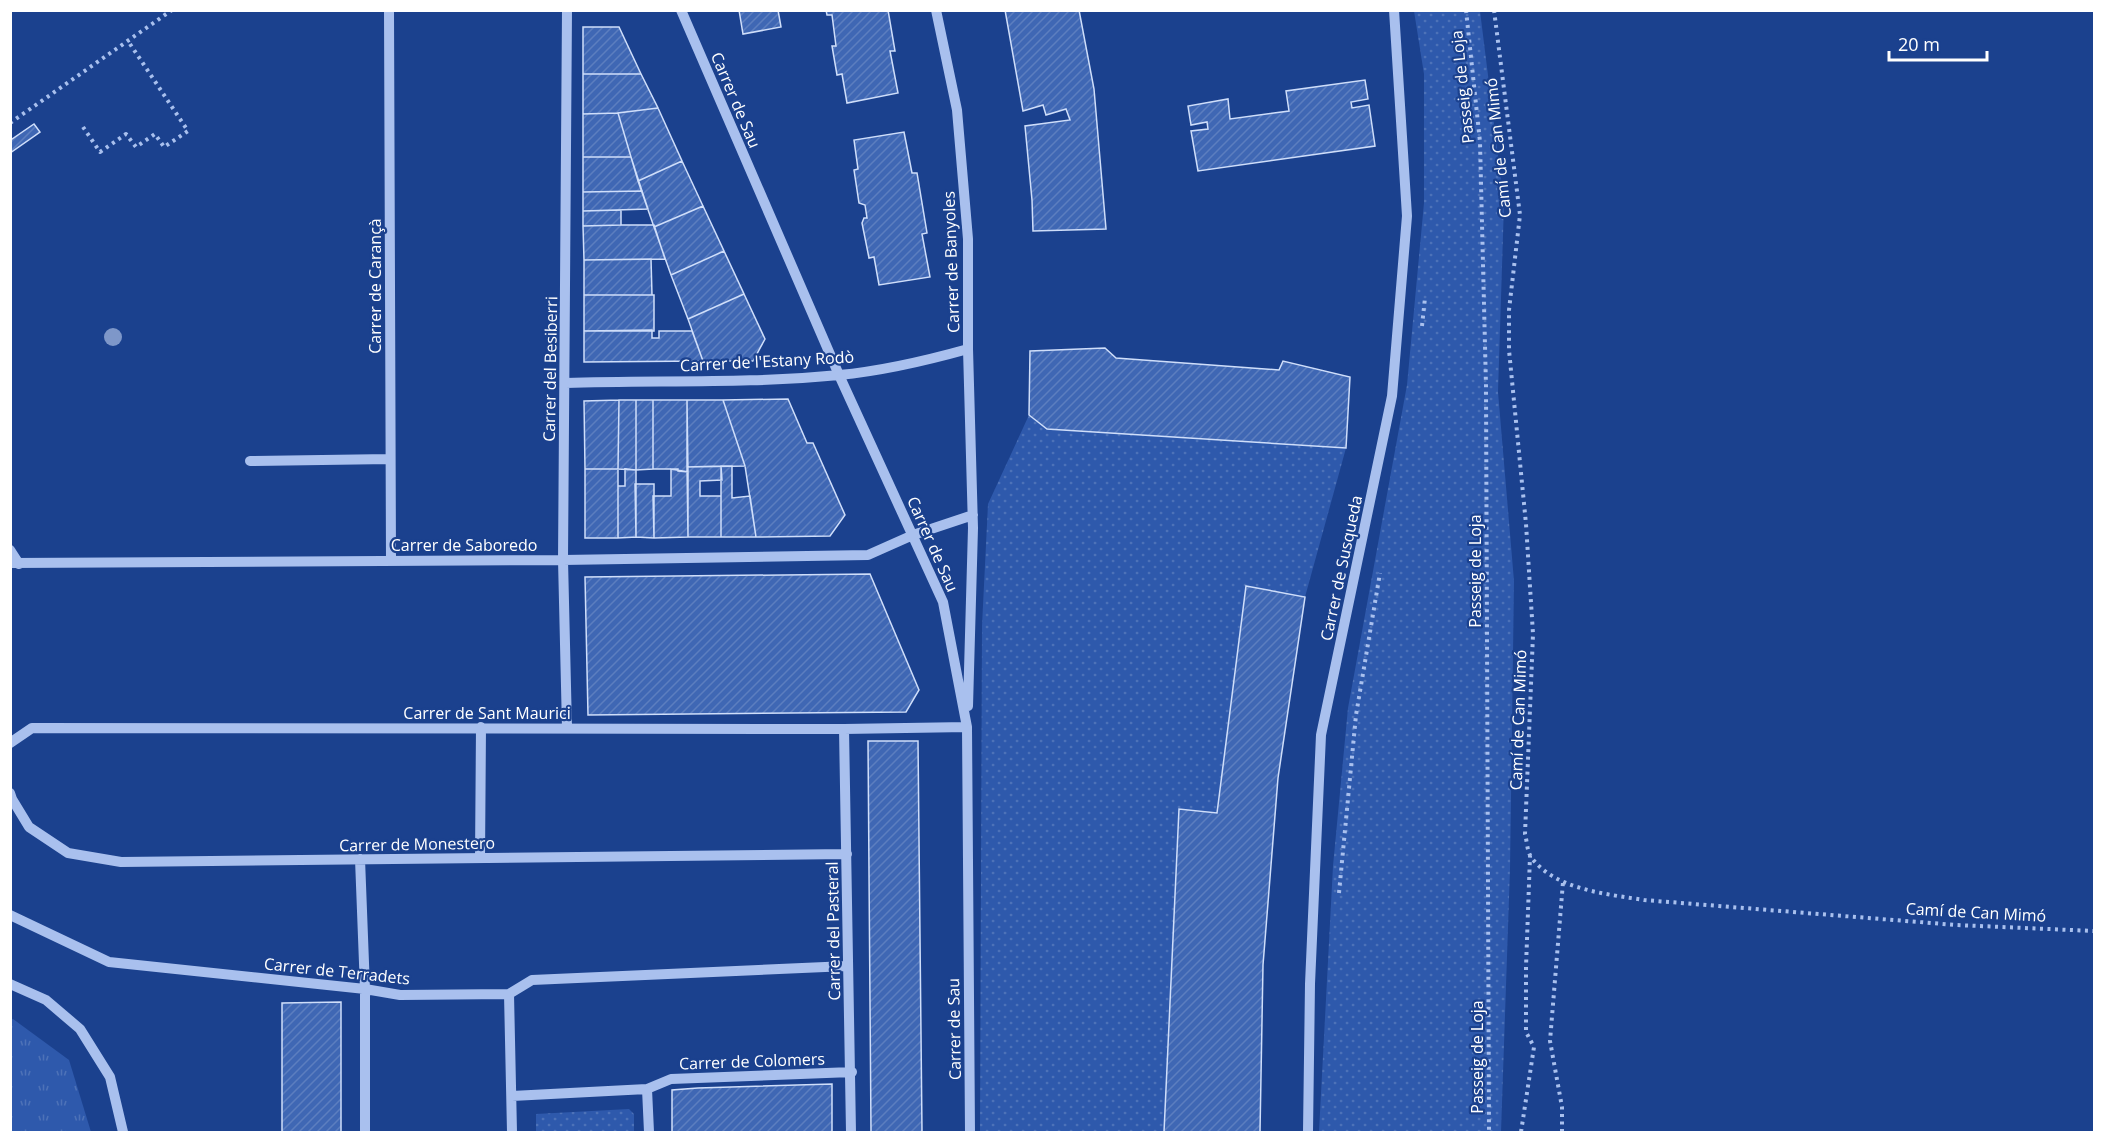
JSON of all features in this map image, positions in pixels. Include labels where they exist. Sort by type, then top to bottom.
[{"type":"street","name":"Carrer de Carançà","points":[[389,10],[391,561]]},
{"type":"street","name":"Carrer del Besiberri","points":[[567,10],[563,560],[567,728]]},
{"type":"street","name":"Carrer de Sau","points":[[681,10],[839,375],[943,602],[968,727],[970,1132]]},
{"type":"street","name":"Carrer de Banyoles","points":[[936,10],[957,110],[968,239],[968,350],[973,515],[968,727]]},
{"type":"street","name":"Carrer de Susqueda","points":[[1308,1132],[1310,984],[1321,735],[1392,396],[1407,216],[1394,10]]},
{"type":"street","name":"Carrer de l'Estany Rodò","points":[[566,383],[780,379],[839,375],[895,368],[968,350]]},
{"type":"street","points":[[250,461],[390,459]]},
{"type":"street","points":[[913,535],[973,515]]},
{"type":"street","name":"Carrer de Saboredo","points":[[15,564],[868,555],[913,535]]},
{"type":"street","points":[[10,550],[15,564]]},
{"type":"street","points":[[480,858],[481,727]]},
{"type":"street","name":"Carrer de Sant Maurici","points":[[10,743],[32,728],[844,729],[968,727]]},
{"type":"street","name":"Carrer del Pasteral","points":[[844,729],[852,1072],[851,1132]]},
{"type":"street","name":"Carrer de Monestero","points":[[11,796],[29,827],[68,853],[121,862],[847,854]]},
{"type":"street","points":[[360,859],[365,989],[365,1132]]},
{"type":"street","name":"Carrer de Terradets","points":[[10,915],[109,962],[365,989],[400,995],[509,994],[532,980],[848,966]]},
{"type":"street","points":[[10,984],[46,1000],[80,1029],[110,1077],[123,1132]]},
{"type":"street","points":[[509,994],[512,1132]]},
{"type":"street","name":"Carrer de Colomers","points":[[512,1096],[647,1089],[671,1079],[852,1072]]},
{"type":"street","points":[[647,1089],[649,1132]]},
{"type":"path","points":[[10,123],[171,10]]},
{"type":"path","name":"Passeig de Loja","points":[[1466,10],[1480,142],[1486,386],[1489,1132]]},
{"type":"path","name":"Camí de Can Mimó","points":[[1494,10],[1520,215],[1509,310],[1509,350],[1526,524],[1533,634],[1526,834],[1530,855],[1543,868],[1563,882],[1601,893],[1644,900],[1956,924],[2094,931]]},
{"type":"path","points":[[83,127],[100,152],[126,134],[136,147],[155,134],[164,147],[188,130],[128,41]]},
{"type":"path","points":[[1521,1132],[1534,1047],[1526,1032],[1530,855]]},
{"type":"path","points":[[1562,1132],[1562,1107],[1550,1041],[1563,882]]},
{"type":"green space","points":[[1414,11],[1480,11],[1504,204],[1498,392],[1514,581],[1510,869],[1501,1132],[1319,1132],[1333,866],[1348,708],[1407,385],[1424,203],[1424,74]]},
{"type":"green space","points":[[1029,415],[1047,429],[1346,448],[1305,597],[1246,586],[1217,813],[1179,809],[1166,1132],[980,1132],[982,626],[988,504]]},
{"type":"green space","points":[[13,1019],[69,1060],[91,1132],[11,1132],[10,1020]]},
{"type":"green space","points":[[629,1109],[634,1114],[634,1132],[536,1132],[536,1114]]},
{"type":"building","points":[[739,10],[778,10],[781,27],[743,34]]},
{"type":"building","points":[[826,10],[888,10],[895,51],[890,51],[898,93],[847,103],[842,74],[837,75],[832,46],[836,46],[832,15],[827,15]]},
{"type":"building","points":[[1005,10],[1079,10],[1094,89],[1106,229],[1033,231],[1025,126],[1070,120],[1066,109],[1046,115],[1043,105],[1023,111]]},
{"type":"building","points":[[583,27],[619,27],[641,74],[583,74]]},
{"type":"building","points":[[583,74],[641,74],[658,108],[583,114]]},
{"type":"building","points":[[1365,80],[1368,99],[1351,102],[1352,108],[1369,105],[1375,146],[1198,171],[1191,131],[1208,129],[1207,122],[1191,125],[1188,106],[1228,99],[1230,119],[1289,111],[1286,91]]},
{"type":"building","points":[[658,108],[682,161],[638,181],[618,113]]},
{"type":"building","points":[[618,113],[631,157],[583,157],[583,114]]},
{"type":"building","points":[[34,124],[40,132],[10,153],[10,137],[12,139]]},
{"type":"building","points":[[904,132],[912,173],[917,173],[927,233],[922,234],[930,277],[879,285],[874,257],[869,258],[862,223],[864,218],[867,218],[865,205],[859,203],[854,170],[858,169],[854,140]]},
{"type":"building","points":[[583,157],[631,157],[642,191],[583,192]]},
{"type":"building","points":[[682,161],[703,206],[654,227],[638,181]]},
{"type":"building","points":[[642,191],[648,209],[583,211],[583,192]]},
{"type":"building","points":[[703,206],[724,251],[671,275],[654,227]]},
{"type":"building","points":[[621,210],[621,225],[583,226],[583,211]]},
{"type":"building","points":[[654,225],[665,259],[584,260],[583,226]]},
{"type":"building","points":[[724,251],[744,294],[688,319],[671,275]]},
{"type":"building","points":[[651,259],[652,295],[584,295],[584,260]]},
{"type":"building","points":[[744,294],[765,339],[753,361],[703,361],[688,319]]},
{"type":"building","points":[[584,295],[654,295],[654,331],[584,331]]},
{"type":"building","points":[[652,330],[652,338],[659,338],[659,331],[692,331],[703,361],[584,362],[584,331]]},
{"type":"building","points":[[1105,348],[1116,358],[1279,370],[1283,361],[1350,377],[1346,448],[1047,429],[1029,415],[1030,351]]},
{"type":"building","points":[[788,399],[807,443],[813,443],[845,515],[830,536],[756,537],[745,466],[723,400]]},
{"type":"building","points":[[619,400],[636,400],[636,470],[618,469]]},
{"type":"building","points":[[619,400],[618,469],[585,469],[584,401]]},
{"type":"building","points":[[636,400],[653,400],[653,469],[636,470]]},
{"type":"building","points":[[653,400],[687,400],[688,472],[678,471],[678,469],[653,469]]},
{"type":"building","points":[[687,400],[723,400],[745,466],[687,467]]},
{"type":"building","points":[[721,466],[732,466],[732,498],[750,496],[756,537],[721,537]]},
{"type":"building","points":[[721,466],[722,480],[700,481],[700,496],[721,496],[721,537],[688,537],[687,467]]},
{"type":"building","points":[[585,469],[618,469],[618,538],[585,538]]},
{"type":"building","points":[[625,469],[636,470],[636,537],[618,538],[618,486],[625,486]]},
{"type":"building","points":[[671,469],[688,472],[688,537],[654,538],[653,496],[671,496]]},
{"type":"building","points":[[635,484],[654,484],[654,538],[636,537]]},
{"type":"building","points":[[870,574],[919,690],[906,712],[588,715],[585,577]]},
{"type":"building","points":[[1246,586],[1305,597],[1278,778],[1263,965],[1260,1132],[1164,1132],[1179,809],[1217,813]]},
{"type":"building","points":[[868,741],[918,741],[922,1132],[871,1132]]},
{"type":"building","points":[[341,1002],[341,1132],[282,1132],[282,1003]]},
{"type":"building","points":[[832,1084],[832,1132],[672,1132],[672,1090]]}]
